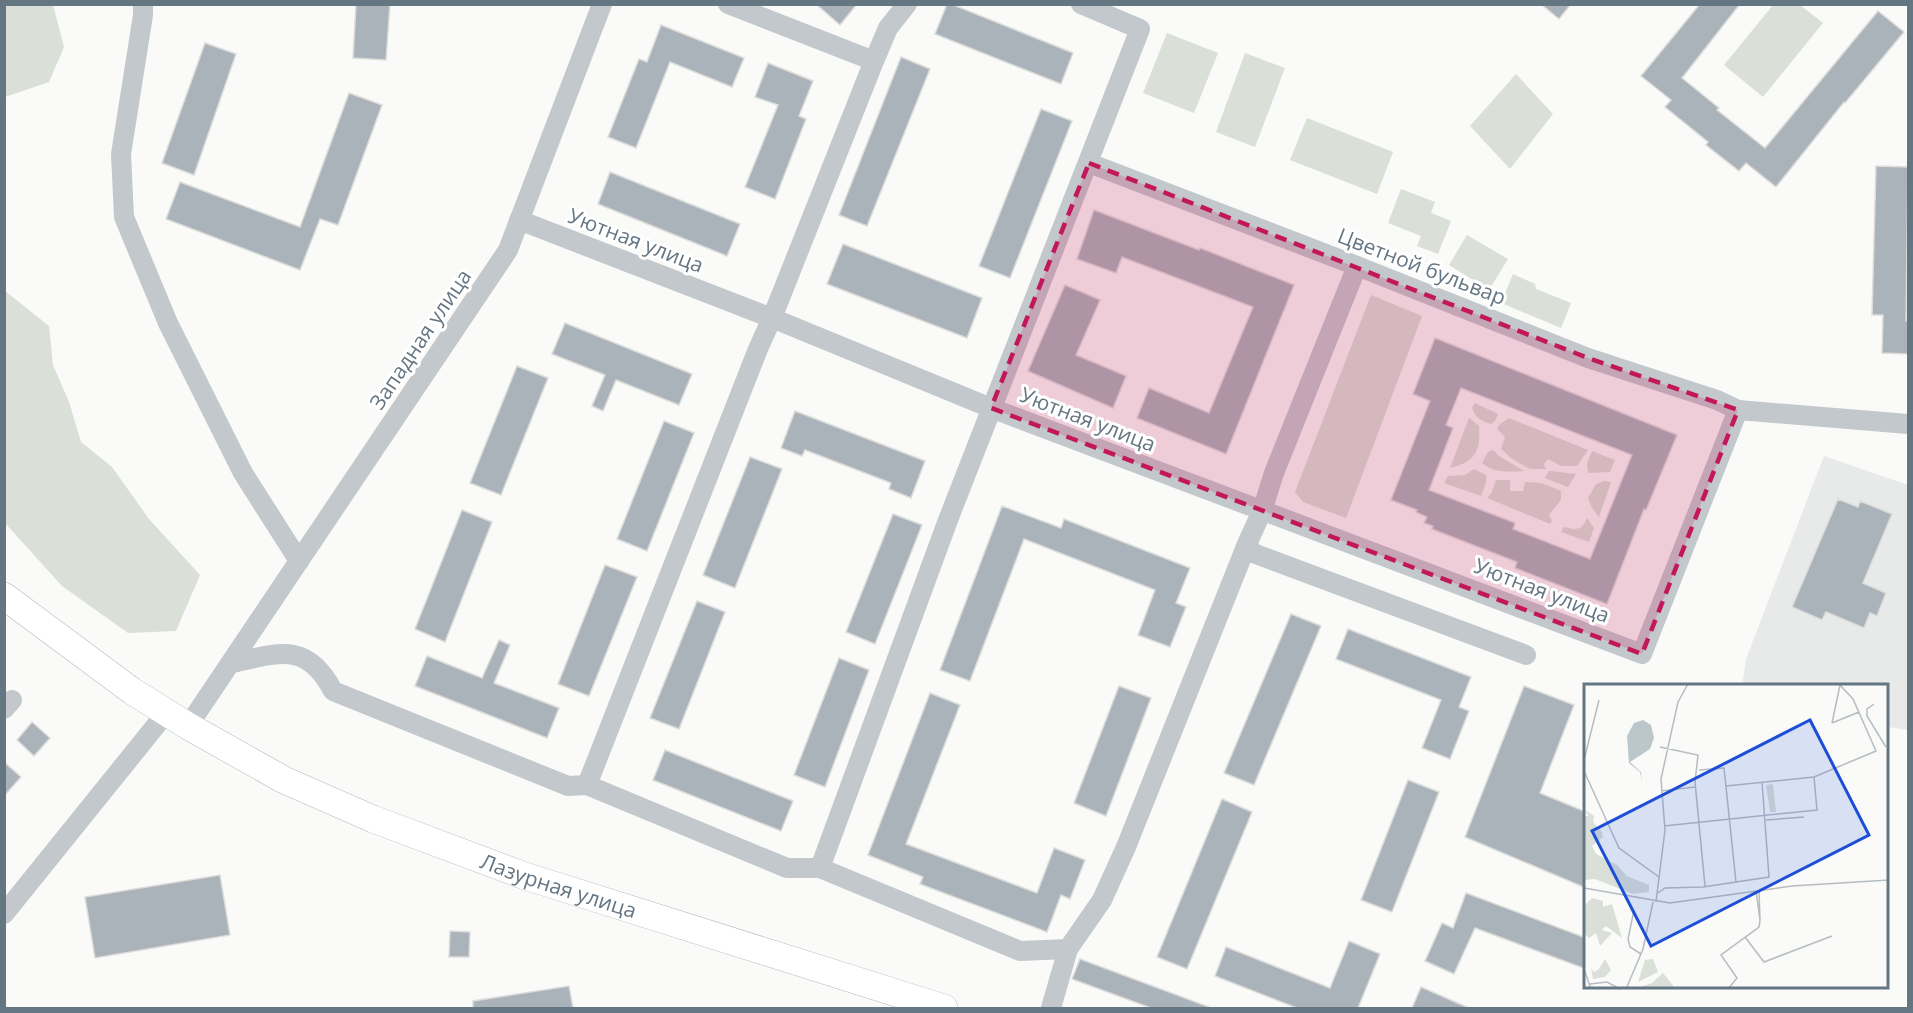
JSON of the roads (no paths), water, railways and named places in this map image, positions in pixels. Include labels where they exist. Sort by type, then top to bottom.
[{"type":"street","points":[[143,4],[121,154],[124,217],[168,323],[238,464],[299,561]]},
{"type":"street","name":"Западная улица","points":[[4,914],[177,719],[228,668],[508,250],[602,4]]},
{"type":"street","points":[[728,4],[874,61]]},
{"type":"street","points":[[587,785],[874,61],[888,28],[907,4]]},
{"type":"street","points":[[820,868],[991,408],[1140,29],[1081,4]]},
{"type":"street","name":"Цветной бульвар","points":[[1089,163],[1588,357],[1717,400],[1738,410],[1908,424]]},
{"type":"street","name":"Уютная улица","points":[[519,220],[772,318],[991,408],[1642,654],[1738,410]]},
{"type":"street","points":[[1051,1008],[1068,949],[1102,900],[1126,847],[1247,544],[1263,511],[1274,473],[1357,266]]},
{"type":"street","points":[[1247,544],[1253,553],[1526,656]]},
{"type":"street","name":"Лазурная улица","points":[[4,596],[132,691],[284,780],[451,850],[931,1007]]},
{"type":"street","points":[[228,668],[271,655],[288,654],[305,657],[324,674],[333,691],[567,786],[587,785],[787,868],[820,868],[1020,951],[1068,949]]}]
